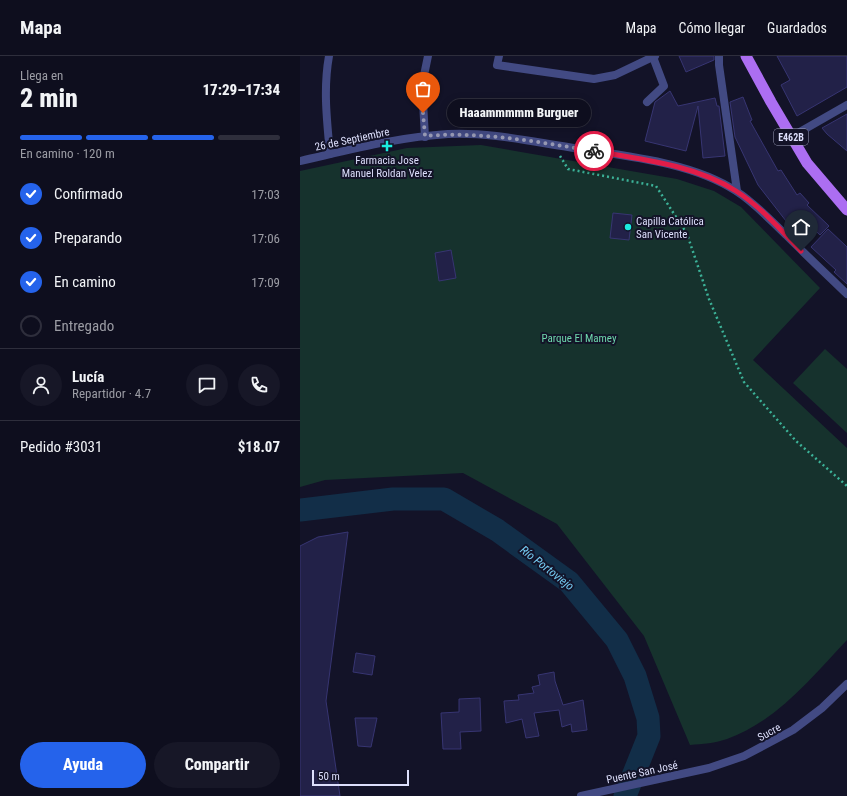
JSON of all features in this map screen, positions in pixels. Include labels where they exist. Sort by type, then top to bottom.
[{"type":"main road","name":"E462B","points":[[746,56],[807,163],[847,210]]},
{"type":"street","points":[[329,56],[326,70],[325,98],[330,154]]},
{"type":"street","points":[[425,136],[422,85],[428,56]]},
{"type":"street","points":[[499,56],[497,65],[594,79],[615,75],[651,57],[664,86],[647,102]]},
{"type":"street","points":[[719,56],[736,191]]},
{"type":"street","points":[[792,137],[847,105]]},
{"type":"street","name":"26 de Septiembre","points":[[300,161],[425,136],[449,134],[480,135],[552,144],[682,168],[715,180],[736,191],[754,205],[847,294]]},
{"type":"street","name":"Sucre","points":[[687,773],[726,763],[778,740],[808,719],[847,684]]},
{"type":"street","name":"Puente San José","points":[[581,796],[687,773]]},
{"type":"path","points":[[552,144],[568,168],[656,186],[687,234],[709,299],[744,382],[796,441],[847,486]]},
{"type":"green space","name":"Parque El Mamey","points":[[481,145],[677,179],[714,191],[741,207],[820,288],[753,360],[847,448],[847,640],[792,697],[777,710],[745,731],[727,739],[690,745],[644,636],[557,524],[463,473],[325,480],[300,487],[300,171],[407,148]]},
{"type":"green space","points":[[825,349],[847,369],[847,433],[793,383]]},
{"type":"building","points":[[679,56],[714,56],[714,60],[686,72]]},
{"type":"building","points":[[777,56],[847,56],[847,87],[797,116],[781,85],[790,80]]},
{"type":"building","points":[[670,91],[678,106],[715,98],[717,106],[719,106],[725,156],[703,158],[698,106],[686,151],[645,141],[655,102]]},
{"type":"building","points":[[743,97],[752,120],[750,121],[778,171],[781,170],[797,195],[800,193],[809,203],[807,205],[829,226],[820,235],[797,213],[786,221],[758,185],[735,137],[730,102]]},
{"type":"building","points":[[847,114],[847,151],[822,128]]},
{"type":"building","points":[[613,213],[632,215],[629,240],[610,238]]},
{"type":"building","points":[[828,229],[847,247],[847,284],[834,272],[836,270],[811,247]]},
{"type":"building","points":[[451,250],[456,278],[439,281],[435,253]]},
{"type":"building","points":[[348,532],[326,701],[340,796],[300,796],[300,546],[318,537]]},
{"type":"building","points":[[356,653],[375,656],[372,675],[353,672]]},
{"type":"building","points":[[554,672],[555,681],[563,705],[583,700],[587,730],[572,732],[571,724],[562,727],[559,710],[534,713],[539,736],[526,738],[522,719],[506,723],[504,701],[519,700],[518,695],[534,693],[532,687],[540,685],[538,675]]},
{"type":"building","points":[[480,698],[481,731],[460,732],[461,749],[443,749],[441,713],[459,712],[459,699]]},
{"type":"building","points":[[355,718],[377,718],[371,747],[358,746]]},
{"type":"waterway","name":"Río Portoviejo","points":[[300,510],[393,499],[444,499],[497,530],[569,582],[617,640],[635,676],[648,718],[649,736],[625,796]]},
{"type":"way so far","points":[[423,113],[425,136],[449,134],[480,135],[513,138],[594,151]]},
{"type":"place","name":"Haaammmmm Burguer","points":[[423,113]]},
{"type":"place","name":"Farmacia Jose Manuel Roldan Velez","points":[[387,146]]},
{"type":"place","name":"Capilla Católica San Vicente","points":[[628,227]]},
{"type":"route","points":[[594,151],[688,170],[715,180],[736,191],[754,205],[801,251]]}]
